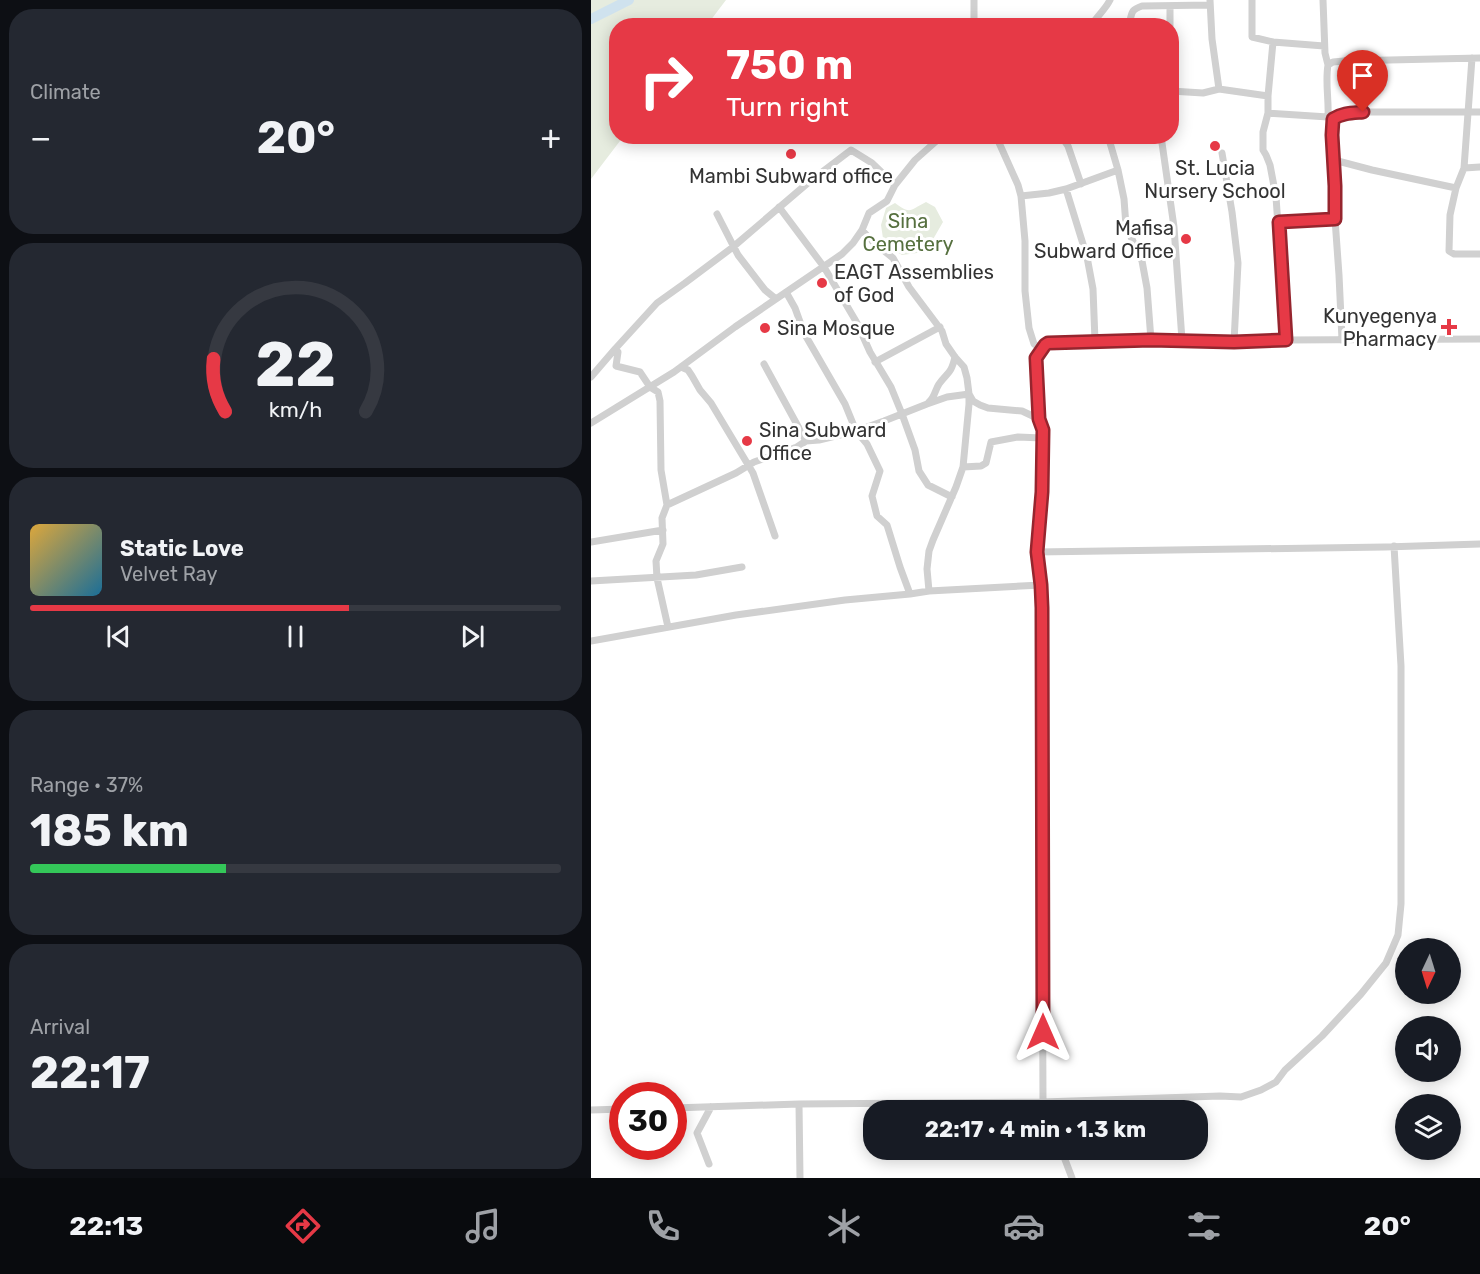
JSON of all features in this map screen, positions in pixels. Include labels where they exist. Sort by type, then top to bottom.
[{"type":"street","points":[[974,0],[974,18]]},
{"type":"street","points":[[1096,18],[1106,9],[1110,0]]},
{"type":"street","points":[[1129,0],[1134,9]]},
{"type":"street","points":[[1252,0],[1252,37],[1273,42],[1324,46]]},
{"type":"street","points":[[1323,0],[1324,46],[1328,65],[1326,77],[1334,160],[1342,340]]},
{"type":"street","points":[[1131,18],[1134,9],[1142,6],[1170,7],[1210,2],[1218,89]]},
{"type":"street","points":[[1170,7],[1170,18]]},
{"type":"street","points":[[1273,42],[1263,150],[1270,165],[1276,197],[1286,340]]},
{"type":"street","points":[[1328,65],[1344,61],[1476,58],[1468,112],[1464,168],[1456,188],[1450,215],[1449,251],[1454,254],[1480,254]]},
{"type":"street","points":[[1179,92],[1203,93],[1218,89],[1268,96]]},
{"type":"street","points":[[1268,113],[1330,118],[1363,112],[1480,112]]},
{"type":"street","points":[[591,423],[674,372],[842,254],[862,230],[869,213],[887,201],[895,185],[915,160],[933,144]]},
{"type":"street","points":[[1000,144],[1021,196],[1029,328],[1034,344],[1042,349]]},
{"type":"street","points":[[1067,144],[1081,184]]},
{"type":"street","points":[[1110,144],[1124,199],[1126,226],[1142,261],[1147,288],[1151,340]]},
{"type":"street","points":[[1162,144],[1174,227],[1182,340]]},
{"type":"street","points":[[591,377],[657,303],[733,247],[809,182],[851,150],[872,163],[895,185]]},
{"type":"street","points":[[1223,153],[1233,212],[1238,263],[1234,342]]},
{"type":"street","points":[[1334,160],[1456,188]]},
{"type":"street","points":[[1464,168],[1480,167]]},
{"type":"street","points":[[1021,196],[1066,189],[1118,170]]},
{"type":"street","points":[[1066,189],[1087,257],[1093,289],[1095,341]]},
{"type":"street","points":[[779,207],[824,267],[843,297],[875,362],[891,387],[915,450],[919,471],[928,485],[952,496]]},
{"type":"street","points":[[717,214],[733,247],[765,290],[776,299]]},
{"type":"street","points":[[1279,222],[1335,219]]},
{"type":"street","points":[[862,230],[893,258],[909,287],[940,327],[947,344],[964,367],[967,378],[969,404],[963,467],[929,551],[927,569],[929,591]]},
{"type":"street","points":[[786,292],[795,308],[804,333],[880,471],[872,496],[877,516],[887,525],[910,594]]},
{"type":"street","points":[[875,362],[940,327]]},
{"type":"street","points":[[1043,1100],[1043,754],[1041,585],[1037,552],[1042,492],[1043,430],[1039,419],[1036,358],[1048,343],[1151,340],[1234,342],[1480,339]]},
{"type":"street","points":[[615,348],[618,352],[616,366],[640,372],[650,387],[658,392],[660,400],[660,470],[667,505],[663,518],[663,544],[656,561],[657,578],[668,627]]},
{"type":"street","points":[[927,404],[934,397],[937,387],[951,371],[955,357]]},
{"type":"street","points":[[764,364],[806,441]]},
{"type":"street","points":[[681,367],[688,370],[711,403],[753,472],[775,536]]},
{"type":"street","points":[[969,394],[973,401],[980,405],[999,410],[1022,411],[1039,419]]},
{"type":"street","points":[[667,505],[736,473],[754,462],[797,447],[806,441],[856,431],[927,404],[969,394]]},
{"type":"street","points":[[963,467],[981,466],[986,463],[991,442],[1018,437],[1042,438]]},
{"type":"street","points":[[591,542],[663,530]]},
{"type":"street","points":[[1037,552],[1480,543]]},
{"type":"street","points":[[1102,1100],[1241,1097],[1261,1090],[1276,1082],[1285,1070],[1322,1036],[1386,963],[1398,935],[1401,904],[1401,666],[1394,546]]},
{"type":"street","points":[[591,581],[696,575],[742,567]]},
{"type":"street","points":[[591,641],[757,612],[845,600],[929,591],[1041,585]]},
{"type":"street","points":[[687,1108],[863,1103]]},
{"type":"street","points":[[799,1104],[800,1178]]},
{"type":"street","points":[[709,1164],[697,1133],[711,1107]]},
{"type":"street","points":[[591,1110],[609,1109]]},
{"type":"street","points":[[1065,1160],[1072,1178]]},
{"type":"green space","points":[[591,0],[726,0],[712,18],[609,18],[609,144],[618,144],[591,179]]},
{"type":"green space","name":"Sina Cemetery","points":[[926,202],[935,207],[943,222],[928,248],[917,253],[902,255],[884,245],[881,225],[886,208],[895,203],[910,210]]},
{"type":"waterway","points":[[591,19],[629,0]]},
{"type":"place","name":"St. Lucia Nursery School","points":[[1215,146]]},
{"type":"place","name":"Mambi Subward office","points":[[791,154]]},
{"type":"place","name":"Mafisa Subward Office","points":[[1186,239]]},
{"type":"place","name":"EAGT Assemblies of God","points":[[822,283]]},
{"type":"place","name":"Kunyegenya Pharmacy","points":[[1449,327]]},
{"type":"place","name":"Sina Mosque","points":[[765,328]]},
{"type":"place","name":"Sina Subward Office","points":[[747,441]]},
{"type":"route","points":[[1043,1032],[1042,608],[1037,552],[1042,492],[1043,430],[1039,419],[1036,358],[1048,343],[1286,340],[1279,222],[1335,219],[1333,119],[1345,114],[1363,112]]}]
